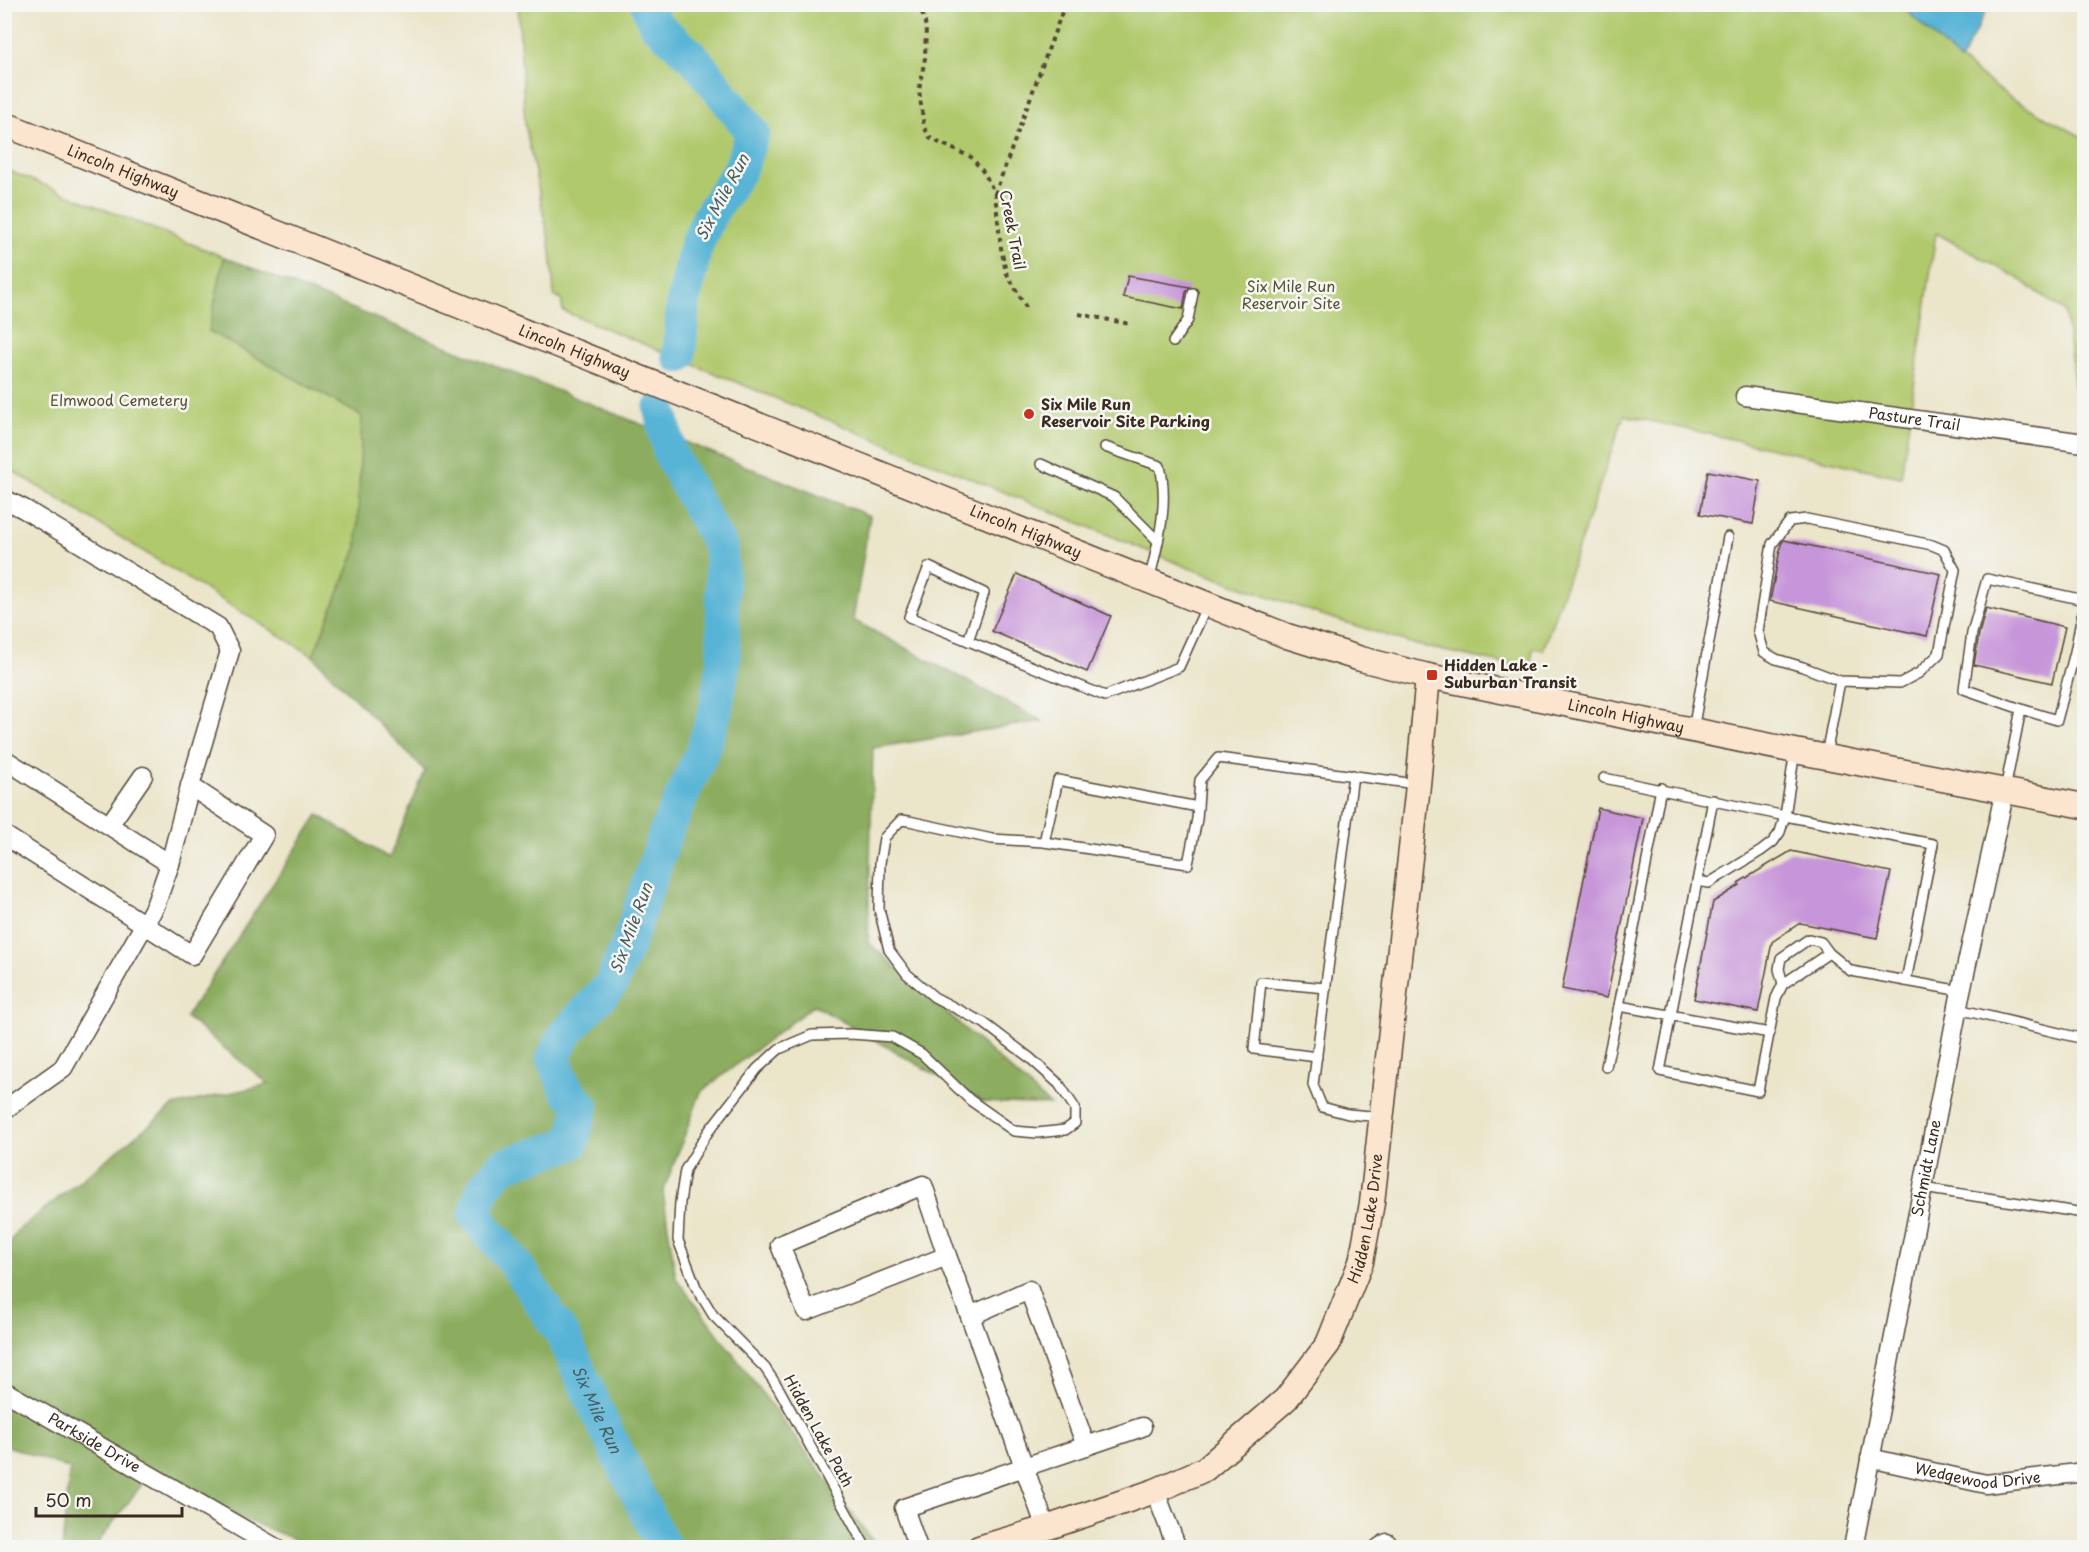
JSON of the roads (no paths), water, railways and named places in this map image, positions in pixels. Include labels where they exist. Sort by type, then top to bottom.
[{"type":"main road","name":"Lincoln Highway","points":[[4,124],[1287,636],[1361,659],[1428,676],[1795,751],[2085,806]]},
{"type":"main road","name":"Hidden Lake Drive","points":[[979,1548],[1155,1491],[1205,1469],[1286,1399],[1328,1344],[1361,1262],[1372,1203],[1428,676]]},
{"type":"street","name":"Pasture Trail","points":[[1745,396],[2085,443]]},
{"type":"street","points":[[4,499],[218,627],[230,651],[190,786],[170,864],[155,906],[63,1068],[4,1110]]},
{"type":"street","points":[[4,759],[170,864]]},
{"type":"street","points":[[110,824],[142,776]]},
{"type":"street","points":[[4,835],[192,956],[264,835],[190,786]]},
{"type":"street","name":"Schmidt Lane","points":[[1853,1548],[1960,1000],[2004,790]]},
{"type":"street","points":[[946,1256],[806,1311],[780,1245],[923,1185],[946,1256],[970,1316],[1046,1528]]},
{"type":"street","points":[[970,1316],[1029,1290],[1086,1446]]},
{"type":"street","name":"Parkside Drive","points":[[4,1391],[264,1544]]},
{"type":"street","points":[[918,1548],[904,1508],[1142,1427]]},
{"type":"street","name":"Wedgewood Drive","points":[[1870,1458],[1986,1484],[2085,1473]]},
{"type":"street","points":[[1155,1491],[1177,1548]]},
{"type":"lane","points":[[1173,342],[1188,320],[1193,293]]},
{"type":"lane","points":[[1106,447],[1160,466],[1164,482],[1162,523],[1149,581]]},
{"type":"lane","points":[[1041,464],[1114,496],[1158,541]]},
{"type":"lane","points":[[1806,519],[1932,545],[1944,550],[1955,570],[1939,654],[1927,666],[1900,683],[1840,681],[1776,659],[1764,652],[1758,631],[1772,544],[1790,521],[1806,519]]},
{"type":"lane","points":[[1693,729],[1728,537]]},
{"type":"lane","points":[[968,641],[984,593],[929,567],[909,617],[968,641],[1105,696],[1179,667],[1207,605]]},
{"type":"lane","points":[[1987,579],[2085,602],[2075,652],[2057,720],[1964,688],[1972,633],[1987,579]]},
{"type":"lane","points":[[1826,757],[1840,681]]},
{"type":"lane","points":[[2004,790],[2021,709]]},
{"type":"lane","points":[[1697,881],[1709,883],[1773,842],[1780,832],[1785,816],[1795,751]]},
{"type":"lane","points":[[1198,807],[1058,780],[1044,842],[1188,864],[1198,807],[1200,780],[1218,758],[1418,785]]},
{"type":"lane","points":[[1353,775],[1313,1085],[1322,1107],[1348,1114],[1382,1117]]},
{"type":"lane","points":[[1604,778],[1933,844],[1906,981]]},
{"type":"lane","points":[[1606,1067],[1661,788]]},
{"type":"lane","points":[[1713,800],[1660,1071],[1758,1091],[1776,998],[1783,984],[1829,953]]},
{"type":"lane","name":"Hidden Lake Path","points":[[866,1548],[765,1368],[713,1315],[696,1287],[678,1240],[685,1170],[708,1132],[757,1069],[779,1049],[812,1035],[851,1034],[892,1037],[922,1054],[970,1100],[1014,1131],[1037,1133],[1065,1130],[1075,1123],[1075,1108],[1059,1084],[1030,1058],[984,1023],[934,997],[907,974],[889,950],[879,909],[880,864],[884,838],[901,820],[992,839],[1044,842]]},
{"type":"lane","points":[[1783,984],[1779,969],[1781,958],[1809,939],[1821,942],[1829,953],[1851,971],[1906,981],[2085,1039]]},
{"type":"lane","points":[[1317,1057],[1254,1049],[1261,982],[1326,987]]},
{"type":"lane","points":[[1619,1005],[1770,1033]]},
{"type":"lane","points":[[1923,1188],[2085,1213]]},
{"type":"water","points":[[1901,5],[1989,5],[1960,61]]},
{"type":"waterway","name":"Six Mile Run","points":[[647,4],[655,24],[694,58],[753,133],[740,169],[710,215],[696,246],[683,304],[679,356]]},
{"type":"waterway","name":"Six Mile Run","points":[[660,409],[670,454],[721,548],[724,660],[715,713],[701,754],[667,829],[627,947],[611,984],[566,1033],[553,1058],[566,1089],[582,1106],[572,1143],[502,1166],[483,1189],[475,1215],[516,1265],[564,1337],[600,1418],[666,1548]]},
{"type":"place","name":"Six Mile Run Reservoir Site Parking","points":[[1029,414]]},
{"type":"place","name":"Hidden Lake - Suburban Transit","points":[[1432,675]]},
{"type":"park label","name":"Six Mile Run Reservoir Site","points":[[1291,296]]},
{"type":"park label","name":"Elmwood Cemetery","points":[[119,401]]}]
